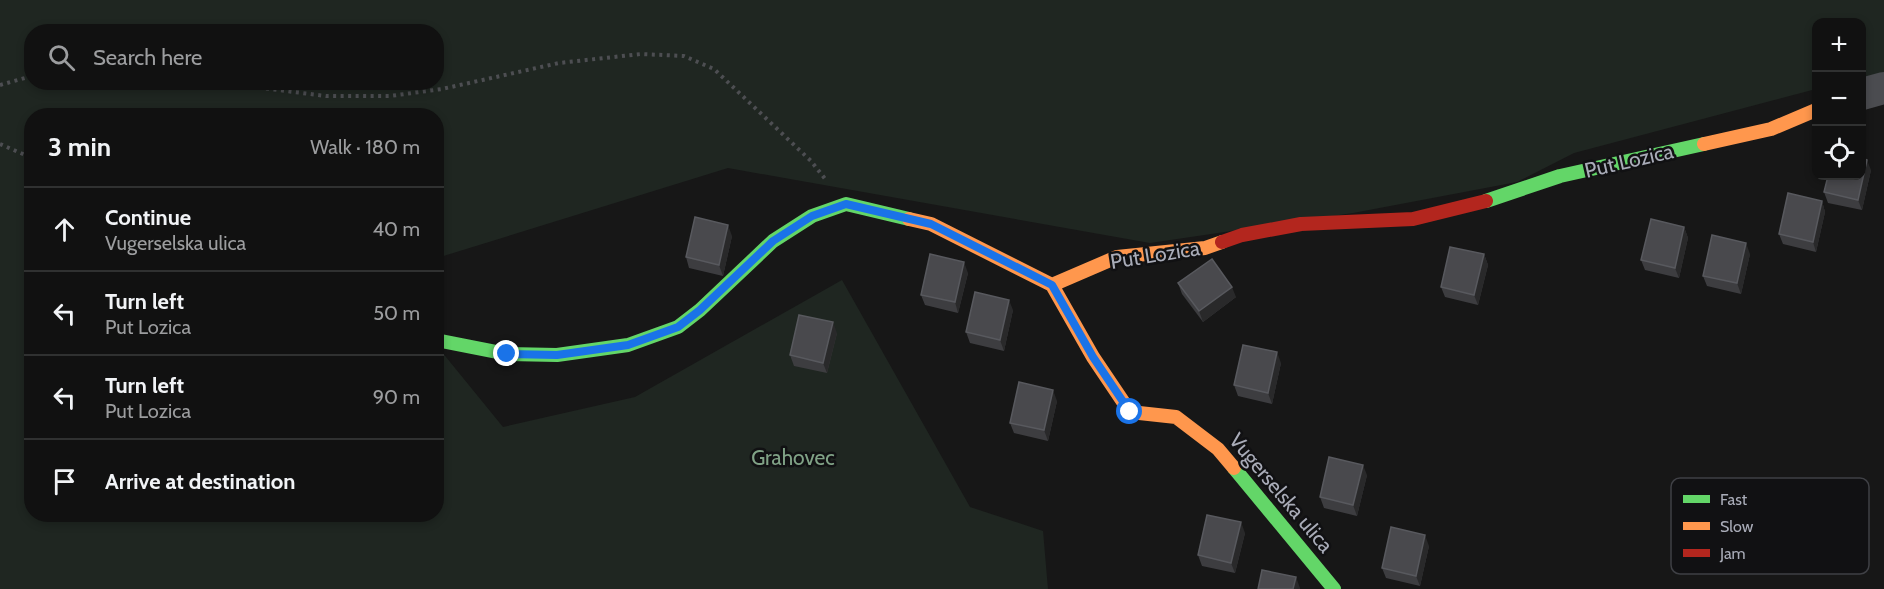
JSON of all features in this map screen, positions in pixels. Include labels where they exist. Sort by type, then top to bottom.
[{"type":"street","points":[[1866,93],[1884,88]]},
{"type":"street","name":"Put Lozica","points":[[1052,285],[1117,257],[1205,248],[1242,235],[1301,224],[1413,219],[1480,203],[1560,176],[1771,129],[1812,112]]},
{"type":"street","points":[[444,342],[507,354],[557,355],[628,345],[678,327],[700,310],[773,241],[812,216],[846,204],[931,224],[1052,285]]},
{"type":"street","name":"Vugerselska ulica","points":[[1052,285],[1093,357],[1130,412],[1176,417],[1218,448],[1334,589]]},
{"type":"path","points":[[444,89],[559,63],[641,54],[684,56],[714,69],[811,161],[846,204]]},
{"type":"path","points":[[0,85],[24,78]]},
{"type":"path","points":[[278,90],[326,96],[390,96],[435,90]]},
{"type":"path","points":[[0,144],[24,154]]},
{"type":"green space","name":"Grahovec","points":[[0,0],[1884,0],[1884,75],[1866,77],[1866,18],[1812,18],[1812,90],[1574,153],[1517,182],[1353,213],[1150,243],[728,168],[444,256],[444,108],[24,108],[24,522],[444,522],[444,355],[503,427],[635,397],[842,280],[970,507],[1043,531],[1048,589],[0,589]]},
{"type":"building","points":[[1827,180],[1862,180],[1858,200],[1824,192]]},
{"type":"building","points":[[1788,193],[1822,201],[1813,242],[1779,234]]},
{"type":"building","points":[[695,217],[728,225],[719,265],[686,257]]},
{"type":"building","points":[[1651,219],[1684,227],[1675,268],[1641,260]]},
{"type":"building","points":[[1712,235],[1746,243],[1737,283],[1703,276]]},
{"type":"building","points":[[1450,247],[1484,254],[1474,295],[1441,287]]},
{"type":"building","points":[[930,254],[964,262],[955,302],[921,295]]},
{"type":"building","points":[[1212,259],[1232,287],[1199,311],[1178,283]]},
{"type":"building","points":[[975,292],[1009,300],[1000,340],[966,332]]},
{"type":"building","points":[[799,315],[833,322],[823,363],[790,355]]},
{"type":"building","points":[[1243,345],[1277,352],[1268,393],[1234,385]]},
{"type":"building","points":[[1019,382],[1053,390],[1044,430],[1010,423]]},
{"type":"building","points":[[1329,457],[1363,465],[1353,505],[1320,497]]},
{"type":"building","points":[[1207,515],[1241,522],[1231,563],[1198,555]]},
{"type":"building","points":[[1391,527],[1425,535],[1416,576],[1382,568]]},
{"type":"building","points":[[1262,570],[1296,577],[1293,589],[1258,589]]},
{"type":"traffic: fast","points":[[1486,201],[1560,176],[1704,144]]},
{"type":"traffic: fast","points":[[444,342],[507,354],[557,355],[628,345],[678,327],[700,310],[773,241],[812,216],[846,204],[909,219]]},
{"type":"traffic: fast","points":[[1234,468],[1334,589]]},
{"type":"traffic: slow","points":[[1704,144],[1771,129],[1812,112]]},
{"type":"traffic: slow","points":[[909,219],[931,224],[1052,285],[1117,257],[1205,248],[1222,242]]},
{"type":"traffic: slow","points":[[1052,285],[1093,357],[1130,412],[1176,417],[1218,449],[1234,468]]},
{"type":"traffic: jam","points":[[1222,242],[1242,235],[1301,224],[1413,219],[1486,201]]},
{"type":"route","points":[[507,354],[557,355],[628,345],[678,327],[700,310],[773,241],[812,216],[846,204],[931,224],[1052,285],[1093,357],[1130,412]]}]
